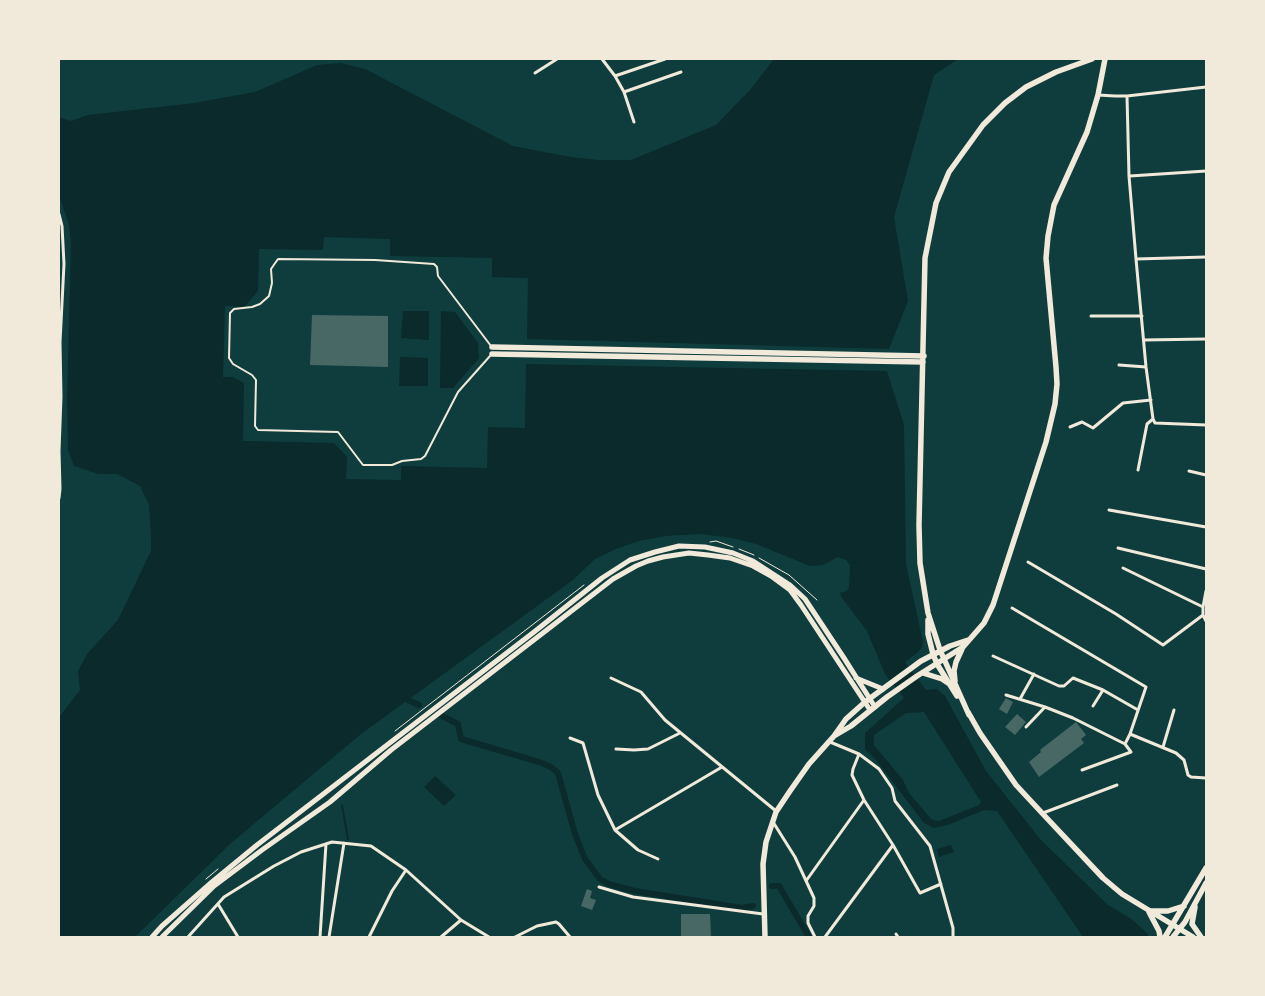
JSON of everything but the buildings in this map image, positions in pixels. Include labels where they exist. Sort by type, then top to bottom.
[{"type":"main road","points":[[940,662],[940,650],[928,613],[920,563],[919,524],[925,258],[936,202],[949,172],[983,125],[1005,103],[1026,87],[1056,72],[1092,59]]},
{"type":"main road","points":[[765,937],[763,864],[766,842],[776,812],[809,764],[834,736],[851,726],[920,674],[963,647],[984,623],[994,605],[1053,415],[1057,384],[1046,258],[1054,205],[1087,132],[1098,95],[1105,59]]},
{"type":"main road","points":[[492,350],[924,359]]},
{"type":"main road","points":[[152,937],[212,882],[257,845],[602,578],[630,560],[655,552],[679,546],[706,547],[733,553],[753,561],[790,585],[805,599],[844,658],[872,709]]},
{"type":"main road","points":[[164,937],[214,886],[330,802],[391,750],[613,579],[648,561],[689,553],[708,554],[730,558],[753,566],[771,576],[790,590],[868,701]]},
{"type":"main road","points":[[922,661],[928,649],[928,613]]},
{"type":"main road","points":[[928,634],[933,654],[940,662],[980,733],[1016,785],[1103,878],[1122,894],[1193,937]]},
{"type":"main road","points":[[834,736],[846,719],[912,667],[940,650],[970,639]]},
{"type":"main road","points":[[953,686],[956,662],[963,647]]},
{"type":"main road","points":[[920,674],[942,679],[953,686]]},
{"type":"main road","points":[[855,678],[885,687]]},
{"type":"main road","points":[[1165,937],[1206,868]]},
{"type":"main road","points":[[1173,937],[1180,930],[1206,884]]},
{"type":"main road","points":[[1196,903],[1192,924],[1201,937]]},
{"type":"main road","points":[[1148,911],[1168,911],[1184,906]]},
{"type":"main road","points":[[1148,911],[1159,931],[1160,937]]},
{"type":"street","points":[[535,72],[557,59]]},
{"type":"street","points":[[602,59],[624,92],[634,122]]},
{"type":"street","points":[[615,76],[665,59]]},
{"type":"street","points":[[624,92],[681,72]]},
{"type":"street","points":[[1098,95],[1127,96],[1206,87]]},
{"type":"street","points":[[1127,96],[1129,176],[1146,367],[1153,419],[1155,423],[1206,425]]},
{"type":"street","points":[[1129,176],[1206,171]]},
{"type":"street","points":[[59,214],[62,226],[64,264],[59,498]]},
{"type":"street","points":[[1136,259],[1206,256]]},
{"type":"street","points":[[1091,316],[1142,316]]},
{"type":"street","points":[[1144,340],[1206,339]]},
{"type":"street","points":[[1119,365],[1146,367]]},
{"type":"street","points":[[1070,427],[1082,422],[1093,428],[1123,403],[1151,400]]},
{"type":"street","points":[[1138,470],[1147,424],[1153,419]]},
{"type":"street","points":[[1189,471],[1206,475]]},
{"type":"street","points":[[1109,510],[1206,527]]},
{"type":"street","points":[[1118,548],[1206,569]]},
{"type":"street","points":[[1028,562],[1116,614],[1163,646],[1203,615]]},
{"type":"street","points":[[1123,568],[1202,607]]},
{"type":"street","points":[[1206,591],[1202,607],[1206,621]]},
{"type":"street","points":[[1012,608],[1146,687],[1125,744]]},
{"type":"street","points":[[994,656],[1059,686],[1064,686],[1073,678],[1103,690],[1138,710]]},
{"type":"street","points":[[1020,699],[1034,674]]},
{"type":"street","points":[[610,678],[641,692],[665,720],[776,812]]},
{"type":"street","points":[[1093,706],[1103,690]]},
{"type":"street","points":[[1006,695],[1073,718],[1125,744],[1131,752],[1082,770]]},
{"type":"street","points":[[1026,727],[1045,707]]},
{"type":"street","points":[[1163,747],[1174,710]]},
{"type":"street","points":[[616,749],[648,749],[680,733]]},
{"type":"street","points":[[1130,734],[1176,753],[1184,760],[1188,775],[1191,777],[1206,778]]},
{"type":"street","points":[[570,738],[583,743],[598,795],[615,830],[638,850],[658,860]]},
{"type":"street","points":[[828,741],[859,754],[879,769],[892,788],[895,801],[930,846],[942,884],[953,928],[953,937]]},
{"type":"street","points":[[859,754],[852,776],[864,800],[893,845],[920,893],[942,884]]},
{"type":"street","points":[[615,830],[722,767]]},
{"type":"street","points":[[1042,813],[1117,785]]},
{"type":"street","points":[[806,881],[864,800]]},
{"type":"street","points":[[773,821],[795,857],[814,898],[814,906],[808,916],[808,923],[815,937]]},
{"type":"street","points":[[188,937],[224,897],[274,866],[301,852],[332,842],[371,846],[406,870],[461,920],[489,937]]},
{"type":"street","points":[[329,937],[344,843]]},
{"type":"street","points":[[320,937],[326,844]]},
{"type":"street","points":[[825,937],[893,845]]},
{"type":"street","points":[[369,937],[392,891],[406,870]]},
{"type":"street","points":[[599,887],[633,897],[764,914]]},
{"type":"street","points":[[218,904],[238,937]]},
{"type":"street","points":[[441,937],[461,920]]},
{"type":"street","points":[[515,937],[537,926],[556,922],[560,924],[570,937]]},
{"type":"lane","points":[[278,259],[375,260],[434,264],[437,267],[438,276],[492,350],[458,392],[426,456],[421,460],[402,461],[392,465],[363,465],[338,432],[258,430],[255,426],[256,380],[252,375],[233,364],[229,358],[230,313],[234,309],[252,308],[269,296],[272,283],[271,269],[278,259]]},
{"type":"water","points":[[774,59],[958,59],[934,75],[894,217],[908,301],[889,349],[527,339],[528,278],[492,277],[492,258],[390,256],[390,239],[324,237],[323,250],[259,249],[258,291],[244,307],[225,306],[223,377],[233,377],[244,383],[243,441],[334,443],[347,457],[346,479],[401,480],[401,466],[487,468],[488,427],[525,428],[526,364],[887,371],[904,425],[906,564],[923,642],[922,647],[917,653],[905,662],[926,690],[937,689],[945,696],[986,771],[1041,840],[1108,905],[1130,918],[1148,934],[1148,937],[1083,937],[997,811],[984,810],[948,825],[934,828],[924,823],[876,760],[865,749],[865,733],[904,698],[885,674],[867,631],[842,598],[840,593],[847,591],[849,587],[850,565],[846,560],[838,557],[823,565],[810,566],[756,544],[732,538],[700,534],[665,536],[639,541],[595,559],[573,580],[361,734],[230,844],[135,937],[59,937],[59,717],[80,690],[78,671],[87,654],[118,620],[151,551],[151,535],[149,505],[140,486],[117,474],[98,474],[74,466],[68,450],[67,399],[71,242],[69,224],[59,196],[59,117],[71,121],[88,115],[194,103],[255,92],[317,65],[341,63],[365,69],[513,146],[571,157],[599,160],[631,160],[716,125],[750,90]],"holes":[[[924,712],[981,802],[979,805],[939,821],[932,820],[909,793],[903,780],[874,745],[874,735],[906,713]]]},
{"type":"water","points":[[403,311],[429,311],[429,340],[401,338]]},
{"type":"water","points":[[441,311],[455,312],[478,343],[479,358],[453,388],[440,388]]},
{"type":"water","points":[[400,357],[428,358],[428,386],[399,386]]},
{"type":"water","points":[[435,776],[456,795],[444,806],[424,787]]},
{"type":"water","points":[[951,845],[954,852],[939,857],[937,849]]},
{"type":"waterway","points":[[408,700],[419,705]]},
{"type":"waterway","points":[[442,716],[458,724],[461,739],[539,762],[551,767],[558,773],[575,834],[585,859],[600,879],[609,884],[635,891],[742,908],[753,906]]},
{"type":"waterway","points":[[342,805],[348,839]]},
{"type":"waterway","points":[[772,886],[779,886],[809,937]]}]
